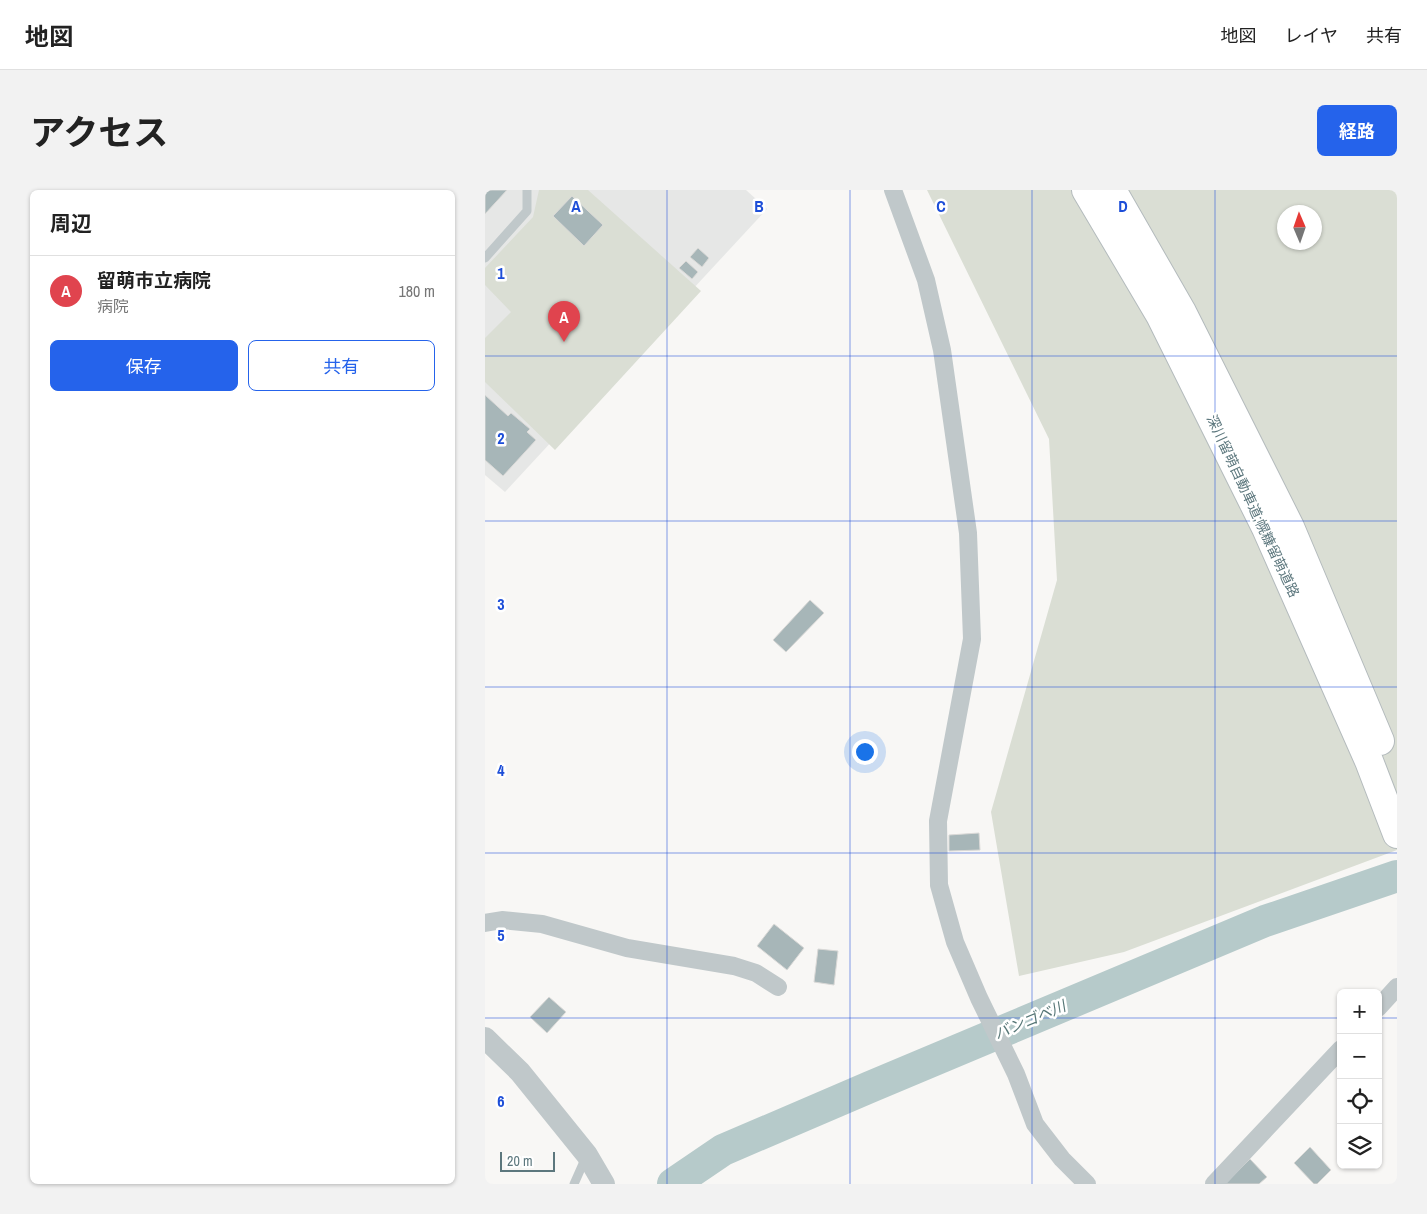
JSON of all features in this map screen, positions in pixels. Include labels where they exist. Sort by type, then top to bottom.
[{"type":"highway","name":"深川留萌自動車道;幌糠留萌道路","points":[[1086,190],[1159,315],[1377,757],[1397,782]]},
{"type":"highway","name":"深川留萌自動車道;幌糠留萌道路","points":[[1112,190],[1181,312],[1290,527],[1377,757],[1397,834]]},
{"type":"street","points":[[893,190],[926,280],[942,350],[968,533],[971,639],[938,821],[939,886],[955,942],[979,998],[1016,1074],[1035,1124],[1062,1159],[1087,1184]]},
{"type":"street","points":[[485,923],[503,920],[542,924],[627,948],[734,966],[756,973],[778,987]]},
{"type":"street","points":[[1382,1004],[1397,987]]},
{"type":"street","points":[[485,1038],[520,1072],[587,1155],[604,1183]]},
{"type":"street","points":[[1213,1184],[1337,1053]]},
{"type":"lane","points":[[485,258],[527,212],[527,190]]},
{"type":"lane","points":[[574,1184],[587,1155]]},
{"type":"shaded area","points":[[485,190],[746,190],[767,209],[505,492],[485,475]]},
{"type":"shaded area","points":[[539,190],[588,190],[701,291],[555,450],[485,382],[485,338],[511,312],[485,285],[485,268],[533,217]]},
{"type":"shaded area","points":[[927,190],[1397,190],[1397,850],[1124,952],[1019,976],[991,812],[1057,580],[1049,439]]},
{"type":"building","points":[[485,190],[507,190],[485,214]]},
{"type":"building","points":[[572,196],[603,225],[584,246],[553,216]]},
{"type":"building","points":[[698,248],[709,258],[702,267],[690,257]]},
{"type":"building","points":[[686,261],[698,272],[692,279],[679,268]]},
{"type":"building","points":[[485,395],[508,416],[511,413],[530,429],[527,432],[536,440],[503,476],[485,460]]},
{"type":"building","points":[[810,600],[824,613],[786,652],[773,640]]},
{"type":"building","points":[[979,833],[980,850],[949,851],[949,835]]},
{"type":"building","points":[[774,924],[804,948],[787,970],[757,946]]},
{"type":"building","points":[[818,949],[838,951],[834,985],[814,982]]},
{"type":"building","points":[[549,997],[566,1012],[547,1033],[530,1017]]},
{"type":"building","points":[[1310,1147],[1331,1170],[1317,1184],[1314,1184],[1294,1163]]},
{"type":"building","points":[[1250,1159],[1267,1177],[1259,1184],[1225,1184]]},
{"type":"waterway","name":"バンゴベ川","points":[[673,1184],[723,1150],[870,1087],[1265,921],[1397,876]]},
{"type":"place","name":"留萌市立病院","points":[[564,342]]}]
